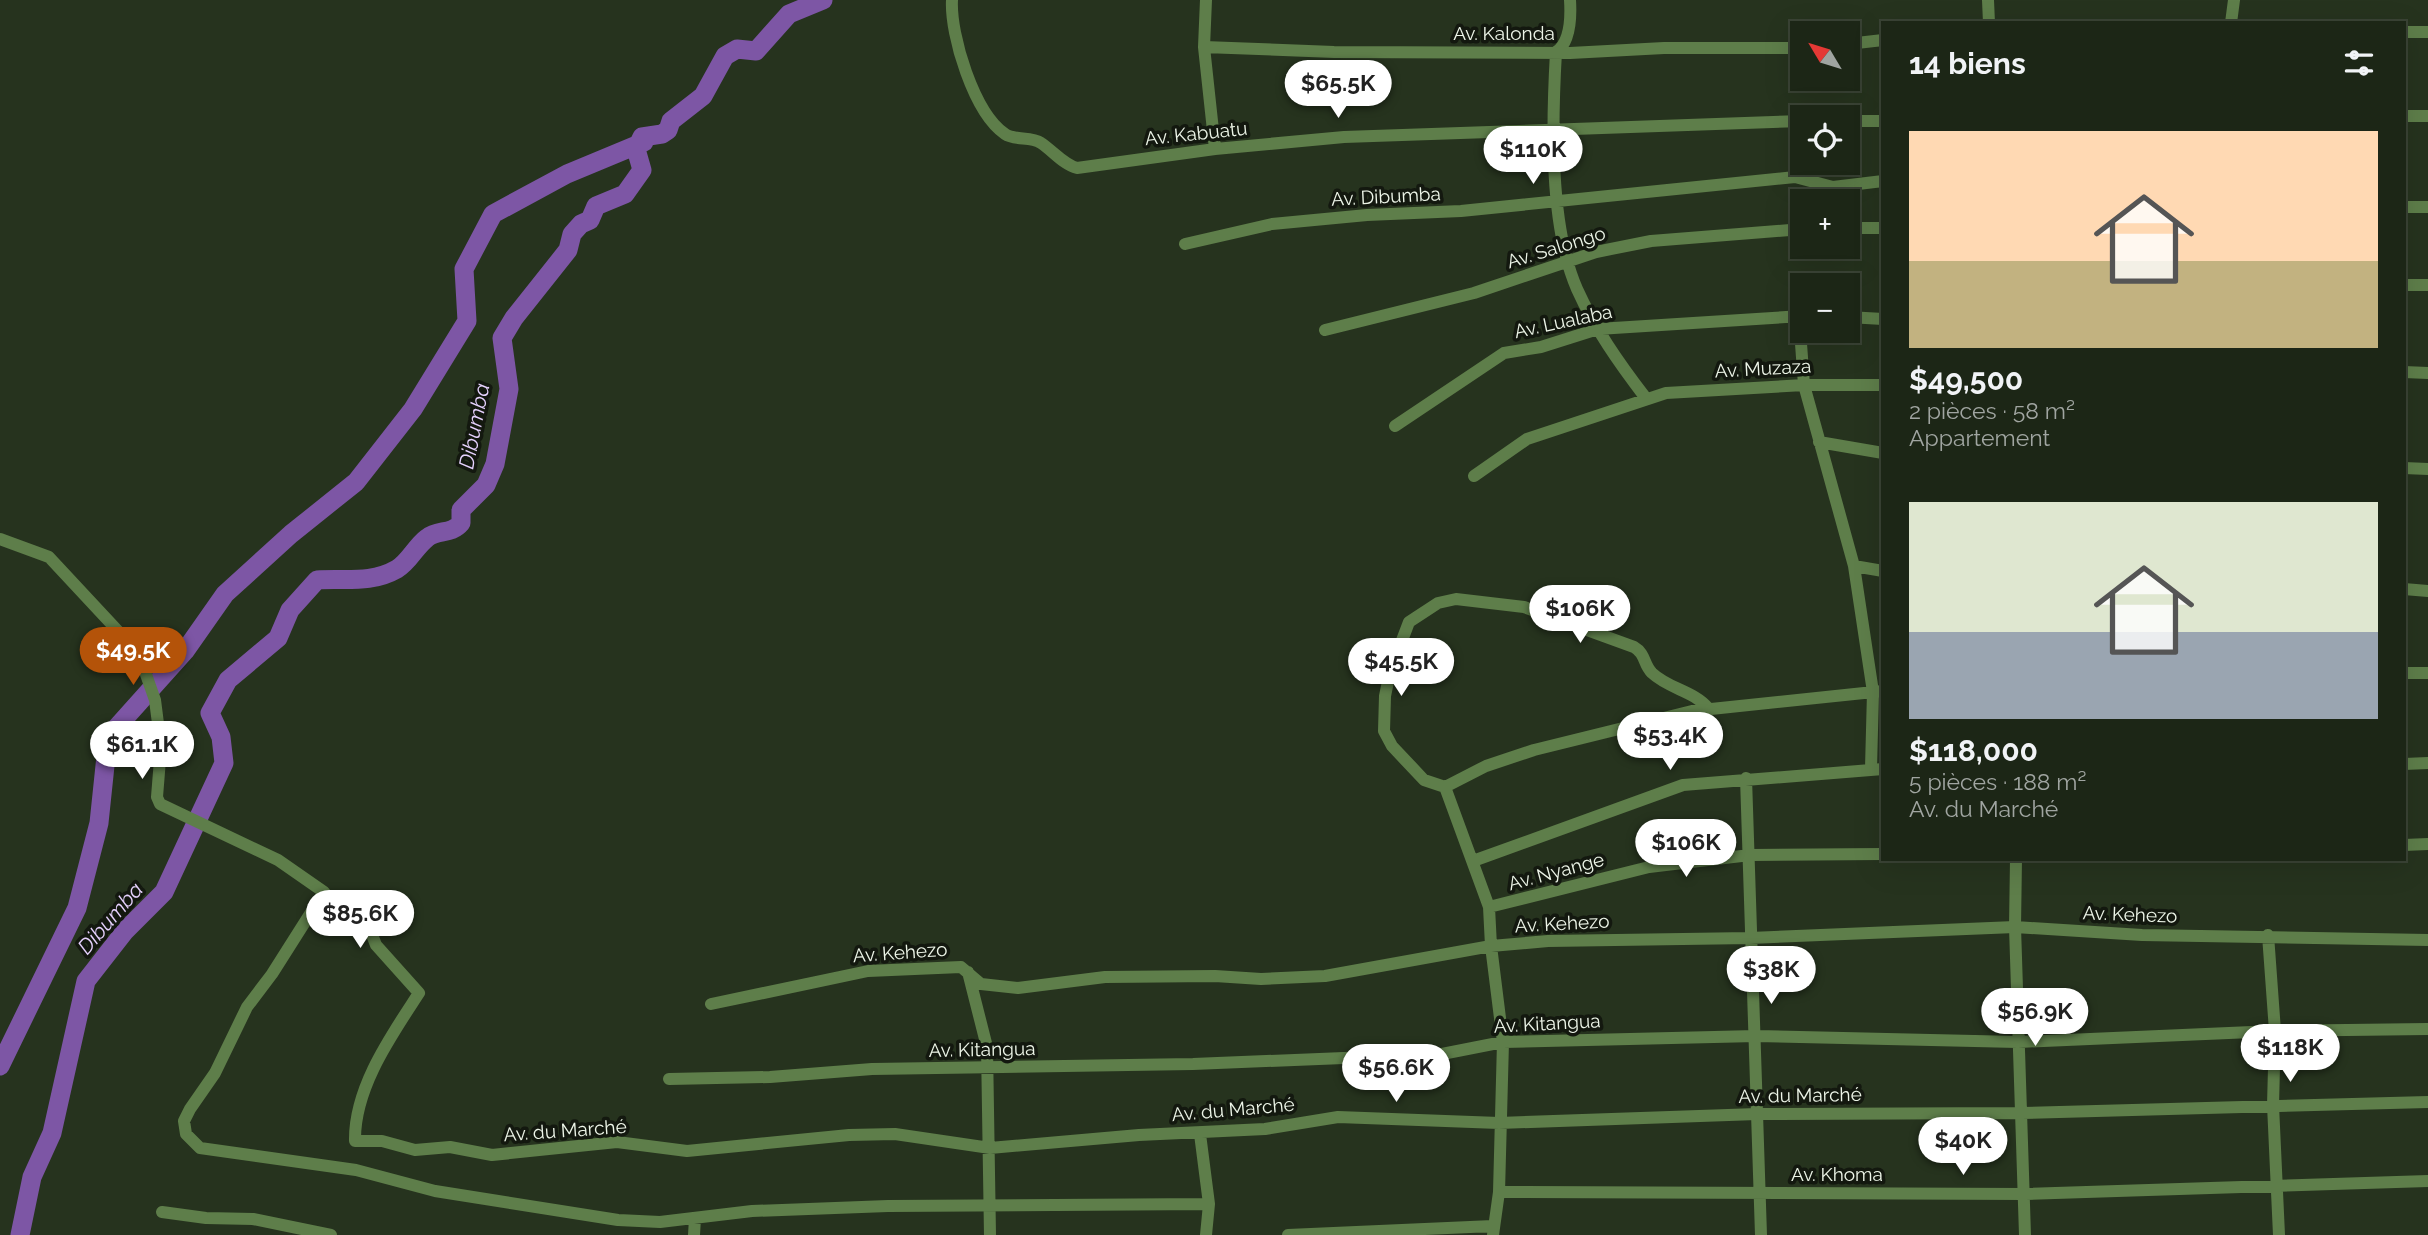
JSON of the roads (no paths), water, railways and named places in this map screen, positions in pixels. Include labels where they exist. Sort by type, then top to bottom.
[{"type":"street","name":"Av. Kabuatu","points":[[952,0],[954,41],[989,116],[1003,133],[1038,141],[1077,168],[1215,149],[1344,136],[1790,121]]},
{"type":"street","points":[[1206,0],[1204,47],[1215,149]]},
{"type":"street","points":[[1570,0],[1570,23],[1562,48],[1556,52],[1555,129],[1557,200],[1568,262],[1576,288],[1598,329],[1645,397]]},
{"type":"street","points":[[1988,0],[1989,21]]},
{"type":"street","points":[[2231,21],[2234,0]]},
{"type":"street","points":[[2406,32],[2428,32]]},
{"type":"street","points":[[1860,43],[1881,40]]},
{"type":"street","name":"Av. Kalonda","points":[[1204,47],[1334,52],[1790,48]]},
{"type":"street","points":[[2406,116],[2428,116]]},
{"type":"street","points":[[1860,121],[1881,121]]},
{"type":"street","name":"Av. Dibumba","points":[[1185,244],[1272,224],[1367,215],[1461,211],[1795,177],[1833,187],[1881,181]]},
{"type":"street","points":[[2406,207],[2428,207]]},
{"type":"street","points":[[1860,228],[1881,228]]},
{"type":"street","name":"Av. Salongo","points":[[1325,330],[1462,296],[1596,252],[1651,241],[1790,230]]},
{"type":"street","points":[[2406,285],[2428,285]]},
{"type":"street","name":"Av. Lualaba","points":[[1395,426],[1504,352],[1541,347],[1598,329],[1790,317]]},
{"type":"street","points":[[1860,318],[1881,319]]},
{"type":"street","points":[[1473,861],[1683,785],[1877,769],[1878,692],[1854,566],[1804,385],[1802,343]]},
{"type":"street","points":[[2406,372],[2428,373]]},
{"type":"street","name":"Av. Muzaza","points":[[1474,476],[1527,439],[1645,397],[1666,393],[1804,385],[1881,385]]},
{"type":"street","points":[[1819,442],[1881,453]]},
{"type":"street","points":[[2406,468],[2428,469]]},
{"type":"street","points":[[0,539],[49,557],[68,580],[96,604],[104,618],[123,633],[142,663],[155,700],[161,747],[157,797],[160,804],[278,860],[324,892],[272,974],[247,1007],[215,1073],[190,1109],[184,1121],[186,1134],[194,1145],[356,1170],[435,1191],[618,1220],[660,1222],[752,1211],[992,1205],[1209,1205]]},
{"type":"street","points":[[1854,566],[1881,571]]},
{"type":"street","points":[[2406,589],[2428,591]]},
{"type":"street","points":[[1709,708],[1697,697],[1653,674],[1644,655],[1634,647],[1524,607],[1456,598],[1438,603],[1409,622],[1390,672],[1383,717],[1384,731],[1392,746],[1424,780],[1445,787],[1486,766],[1583,735],[1709,708],[1878,692]]},
{"type":"street","points":[[2406,673],[2428,673]]},
{"type":"street","points":[[2406,764],[2428,763]]},
{"type":"street","points":[[1746,778],[1761,1235]]},
{"type":"street","points":[[1288,1235],[1493,1230],[1499,1192],[1503,1042],[1489,907],[1445,787]]},
{"type":"street","points":[[2406,845],[2428,845]]},
{"type":"street","name":"Av. Nyange","points":[[1489,907],[1649,867],[1750,855],[1881,854]]},
{"type":"street","points":[[2016,861],[2015,928],[2026,1194],[2025,1235]]},
{"type":"street","name":"Av. du Marché","points":[[324,892],[339,913],[369,927],[376,945],[419,993],[375,1068],[355,1125],[355,1141],[382,1141],[415,1150],[450,1147],[492,1155],[617,1142],[687,1151],[860,1135],[895,1135],[990,1148],[1139,1135],[1265,1129],[1338,1117],[1499,1123],[1757,1114],[2022,1113],[2428,1102]]},
{"type":"street","name":"Av. Kehezo","points":[[712,1004],[868,971],[961,967],[981,984],[1018,988],[1105,977],[1214,976],[1261,979],[1325,976],[1491,946],[1548,941],[1750,938],[2015,928],[2142,935],[2268,935],[2428,940]]},
{"type":"street","points":[[2268,935],[2275,1031],[2273,1105],[2279,1235]]},
{"type":"street","points":[[968,972],[988,1047],[992,1205],[990,1235]]},
{"type":"street","name":"Av. Kitangua","points":[[668,1079],[770,1077],[872,1069],[1442,1054],[1503,1042],[1756,1036],[2018,1042],[2275,1031],[2428,1029]]},
{"type":"street","points":[[1200,1134],[1209,1205],[1206,1235]]},
{"type":"street","name":"Av. Khoma","points":[[1499,1192],[2026,1194],[2428,1181]]},
{"type":"street","points":[[162,1212],[206,1218],[244,1218],[282,1230],[331,1235]]},
{"type":"street","points":[[694,1235],[695,1218]]},
{"type":"waterway","name":"Dibumba","points":[[20,1235],[32,1177],[52,1133],[86,981],[125,931],[164,892],[224,763],[221,737],[210,713],[228,680],[278,638],[290,610],[317,580],[368,579],[387,574],[401,566],[427,538],[453,529],[461,523],[461,510],[486,485],[495,464],[509,389],[502,338],[514,318],[568,250],[572,234],[581,224],[590,220],[596,206],[625,194],[642,170],[636,149],[642,137],[662,134],[668,130],[671,121],[703,96],[725,56],[737,49],[756,51],[789,14],[823,0]]},
{"type":"waterway","points":[[0,1066],[77,908],[99,823],[108,737],[185,651],[225,594],[291,534],[356,482],[413,409],[467,321],[464,269],[493,214],[567,174],[644,142]]}]
